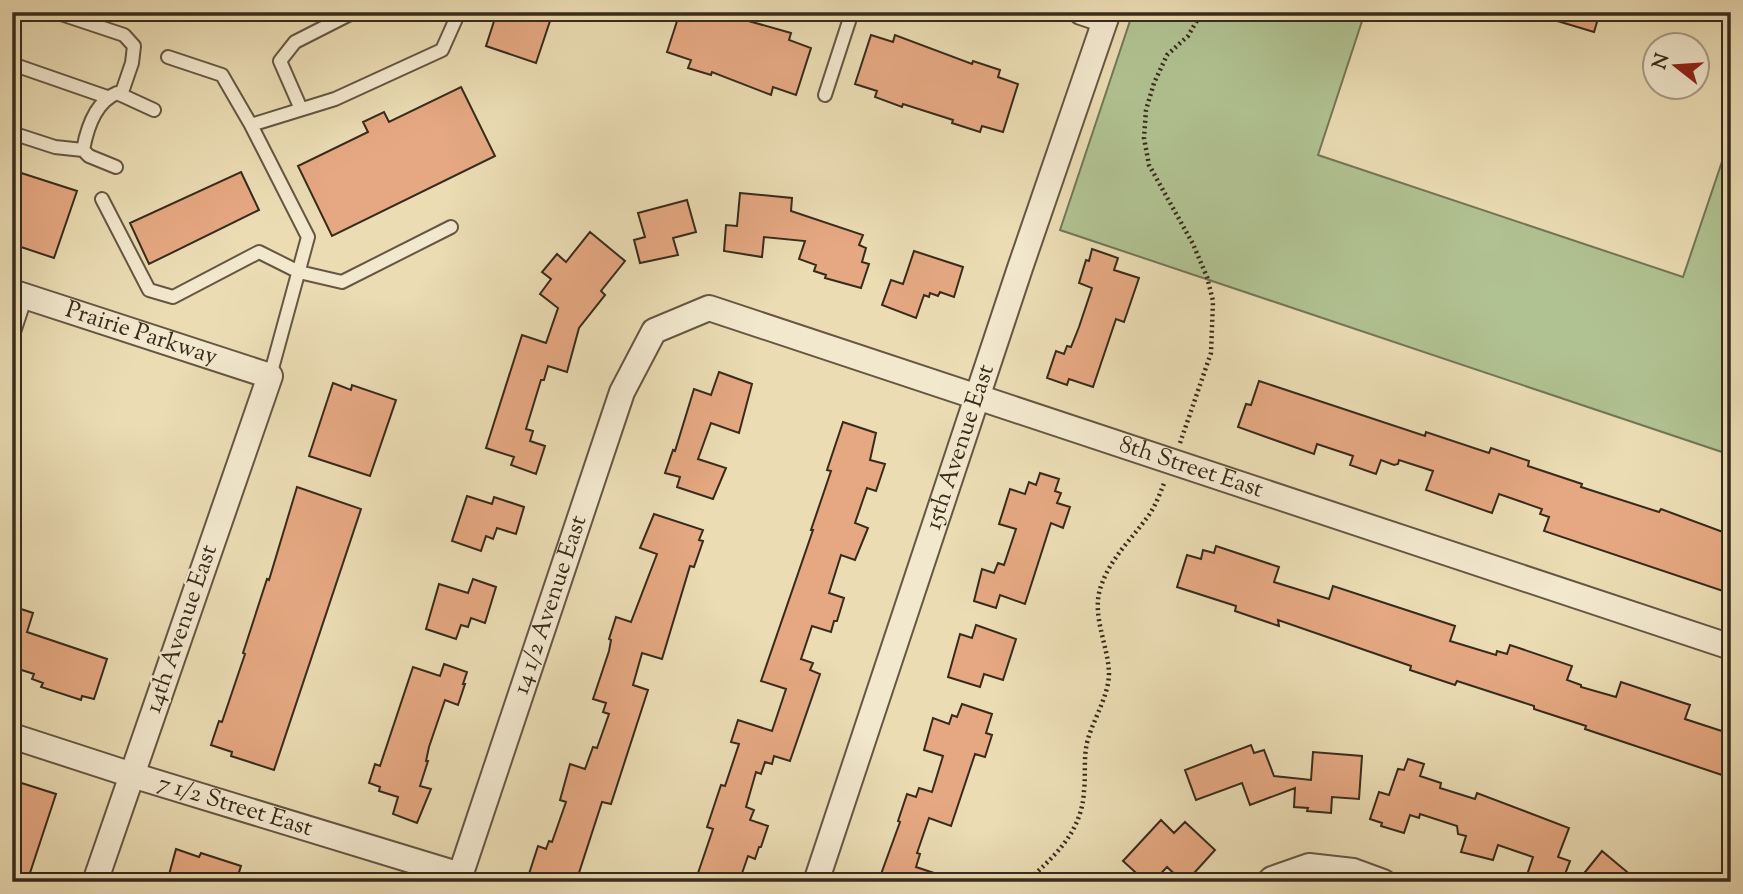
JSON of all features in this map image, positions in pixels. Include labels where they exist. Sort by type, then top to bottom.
[{"type":"street","points":[[1081,12],[1106,16]]},
{"type":"street","name":"15th Avenue East","points":[[816,882],[976,397],[1106,16]]},
{"type":"street","name":"Prairie Parkway","points":[[19,294],[270,376]]},
{"type":"street","name":"8th Street East","points":[[654,331],[709,308],[1731,647]]},
{"type":"street","name":"14 1/2 Avenue East","points":[[459,879],[622,392],[654,331]]},
{"type":"street","name":"14th Avenue East","points":[[94,882],[270,376]]},
{"type":"street","name":"7 1/2 Street East","points":[[12,736],[459,879]]},
{"type":"street","points":[[1269,882],[1309,866],[1353,871],[1383,882]]},
{"type":"lane","points":[[55,12],[124,35],[134,46],[132,63],[121,95]]},
{"type":"lane","points":[[301,109],[280,61],[295,42],[354,12]]},
{"type":"lane","points":[[251,125],[335,99],[442,50],[459,12]]},
{"type":"lane","points":[[825,95],[852,12]]},
{"type":"lane","points":[[168,57],[222,75],[309,237],[270,376]]},
{"type":"lane","points":[[12,64],[107,97]]},
{"type":"lane","points":[[83,150],[87,130],[107,97],[117,93],[154,110]]},
{"type":"lane","points":[[12,133],[55,147],[83,150],[89,156],[116,167]]},
{"type":"lane","points":[[102,199],[149,290],[173,297],[259,252],[299,272],[342,282],[451,227]]},
{"type":"lane","points":[[12,338],[19,294]]},
{"type":"green space","points":[[1133,12],[1365,12],[1318,155],[1683,277],[1731,135],[1731,455],[1060,230]]},
{"type":"building","points":[[497,12],[553,12],[536,63],[486,46]]},
{"type":"building","points":[[680,12],[732,12],[731,16],[791,33],[789,40],[811,48],[796,95],[773,87],[771,95],[712,72],[711,75],[688,68],[691,60],[667,52]]},
{"type":"building","points":[[1545,12],[1600,12],[1594,32],[1544,17]]},
{"type":"building","points":[[871,35],[893,42],[895,35],[972,64],[973,61],[1000,70],[998,77],[1018,84],[1003,132],[982,126],[980,132],[952,123],[953,120],[903,104],[902,107],[875,97],[877,91],[855,84]]},
{"type":"building","points":[[461,87],[495,156],[332,236],[298,166],[368,132],[363,122],[384,112],[389,122]]},
{"type":"building","points":[[12,170],[77,191],[54,258],[12,244]]},
{"type":"building","points":[[241,172],[259,210],[149,264],[130,223]]},
{"type":"building","points":[[740,193],[792,198],[791,211],[863,235],[859,245],[866,248],[862,262],[869,264],[861,288],[825,278],[826,275],[814,271],[816,265],[799,259],[805,241],[764,237],[762,257],[724,251],[726,225],[737,226]]},
{"type":"building","points":[[687,200],[696,232],[673,238],[678,255],[640,263],[634,240],[645,237],[638,213]]},
{"type":"building","points":[[590,232],[625,261],[601,291],[605,295],[579,328],[567,372],[548,366],[544,380],[541,380],[526,429],[533,431],[530,441],[545,446],[536,474],[511,465],[514,457],[486,448],[522,335],[546,343],[558,308],[540,294],[551,279],[542,272],[557,254],[566,262]]},
{"type":"building","points":[[1092,249],[1118,258],[1114,270],[1139,278],[1124,322],[1116,319],[1093,387],[1069,379],[1067,385],[1047,378],[1056,351],[1064,354],[1067,346],[1071,347],[1079,327],[1092,288],[1079,283]]},
{"type":"building","points":[[914,251],[963,267],[954,297],[940,292],[938,296],[930,293],[929,297],[924,295],[916,318],[882,305],[891,280],[903,284]]},
{"type":"building","points":[[719,372],[752,384],[739,433],[711,423],[698,459],[726,468],[713,499],[677,487],[680,477],[665,473],[673,450],[675,451],[694,389],[711,395]]},
{"type":"building","points":[[1259,381],[1425,436],[1426,432],[1489,453],[1491,448],[1529,461],[1528,466],[1582,484],[1581,487],[1659,512],[1661,509],[1731,535],[1731,578],[1726,592],[1544,531],[1549,517],[1540,514],[1542,509],[1499,494],[1492,513],[1426,490],[1433,471],[1399,460],[1398,464],[1394,465],[1381,460],[1376,474],[1350,465],[1353,456],[1317,444],[1314,454],[1238,427],[1246,404],[1251,405]]},
{"type":"building","points":[[333,383],[351,390],[352,385],[396,400],[370,476],[309,456]]},
{"type":"building","points":[[843,422],[876,433],[870,460],[885,464],[876,491],[867,488],[855,523],[868,528],[855,560],[841,555],[829,593],[844,598],[831,632],[812,626],[801,659],[813,663],[810,670],[820,674],[790,761],[774,756],[772,764],[765,762],[761,774],[756,772],[746,807],[754,810],[750,820],[768,826],[761,847],[755,859],[748,856],[739,882],[695,882],[713,829],[707,827],[739,744],[731,742],[738,720],[772,731],[786,689],[761,681],[813,530],[831,471],[827,470]]},
{"type":"building","points":[[1040,473],[1059,479],[1055,491],[1061,493],[1057,503],[1070,507],[1063,528],[1051,523],[1025,604],[1000,595],[996,608],[974,601],[982,569],[994,573],[998,563],[1004,565],[1016,529],[999,524],[1010,489],[1025,494],[1029,482],[1036,485]]},
{"type":"building","points":[[297,487],[361,509],[274,770],[231,756],[232,752],[211,745],[219,721],[222,722],[245,654],[243,653],[267,579],[269,580]]},
{"type":"building","points":[[467,496],[492,504],[494,497],[524,507],[516,534],[497,528],[493,539],[486,536],[481,551],[452,541]]},
{"type":"building","points":[[654,514],[703,530],[699,540],[703,541],[694,567],[690,566],[662,659],[642,653],[633,685],[648,690],[611,804],[602,802],[576,882],[554,877],[552,882],[529,874],[538,846],[546,849],[549,841],[552,842],[566,802],[560,800],[570,764],[585,769],[593,747],[597,748],[609,714],[603,712],[606,703],[593,699],[609,651],[609,639],[616,617],[631,622],[657,554],[640,548]]},
{"type":"building","points":[[1216,546],[1279,567],[1274,582],[1329,599],[1333,586],[1455,626],[1450,641],[1496,655],[1497,651],[1507,654],[1510,645],[1572,666],[1567,680],[1581,687],[1616,697],[1621,682],[1690,705],[1685,719],[1731,734],[1731,778],[1585,729],[1586,726],[1534,709],[1534,706],[1457,681],[1455,685],[1410,670],[1411,666],[1278,620],[1279,626],[1235,611],[1236,606],[1177,587],[1187,555],[1201,559],[1203,550],[1214,553]]},
{"type":"building","points":[[473,579],[496,587],[485,623],[471,618],[468,627],[461,625],[456,639],[426,629],[439,584],[468,593]]},
{"type":"building","points":[[12,606],[33,613],[27,632],[107,659],[94,699],[82,696],[81,700],[41,687],[43,683],[32,679],[34,674],[12,667]]},
{"type":"building","points":[[976,625],[1016,639],[1003,680],[984,674],[980,687],[948,677],[960,634],[972,638]]},
{"type":"building","points":[[444,664],[467,672],[465,684],[458,705],[445,700],[429,747],[428,761],[420,786],[431,789],[417,823],[393,814],[398,797],[379,791],[380,787],[369,783],[375,764],[380,766],[413,667],[440,676]]},
{"type":"building","points":[[962,704],[992,714],[986,733],[992,735],[985,757],[975,754],[951,826],[929,818],[917,853],[920,854],[916,867],[949,878],[948,882],[893,882],[880,877],[907,794],[916,797],[919,788],[932,792],[943,756],[924,750],[933,718],[949,724],[952,715],[957,717]]},
{"type":"building","points":[[1251,745],[1254,753],[1264,750],[1274,776],[1311,780],[1313,752],[1362,756],[1359,799],[1332,797],[1331,813],[1307,811],[1308,808],[1294,807],[1295,788],[1250,805],[1242,783],[1196,800],[1185,770]]},
{"type":"building","points":[[1408,759],[1424,764],[1420,776],[1441,783],[1440,788],[1475,799],[1477,793],[1569,828],[1558,857],[1570,861],[1562,882],[1545,882],[1527,875],[1533,857],[1498,845],[1493,860],[1461,852],[1466,836],[1458,834],[1457,826],[1420,814],[1419,818],[1410,815],[1404,833],[1381,826],[1382,823],[1370,819],[1379,792],[1389,795],[1398,769],[1404,770]]},
{"type":"building","points":[[12,780],[56,794],[27,882],[12,882]]},
{"type":"building","points":[[1161,820],[1174,833],[1185,822],[1215,850],[1186,882],[1167,867],[1153,882],[1146,882],[1123,861]]},
{"type":"building","points":[[176,849],[199,857],[201,853],[241,866],[236,882],[167,882]]},
{"type":"building","points":[[1602,851],[1639,882],[1577,882]]}]
